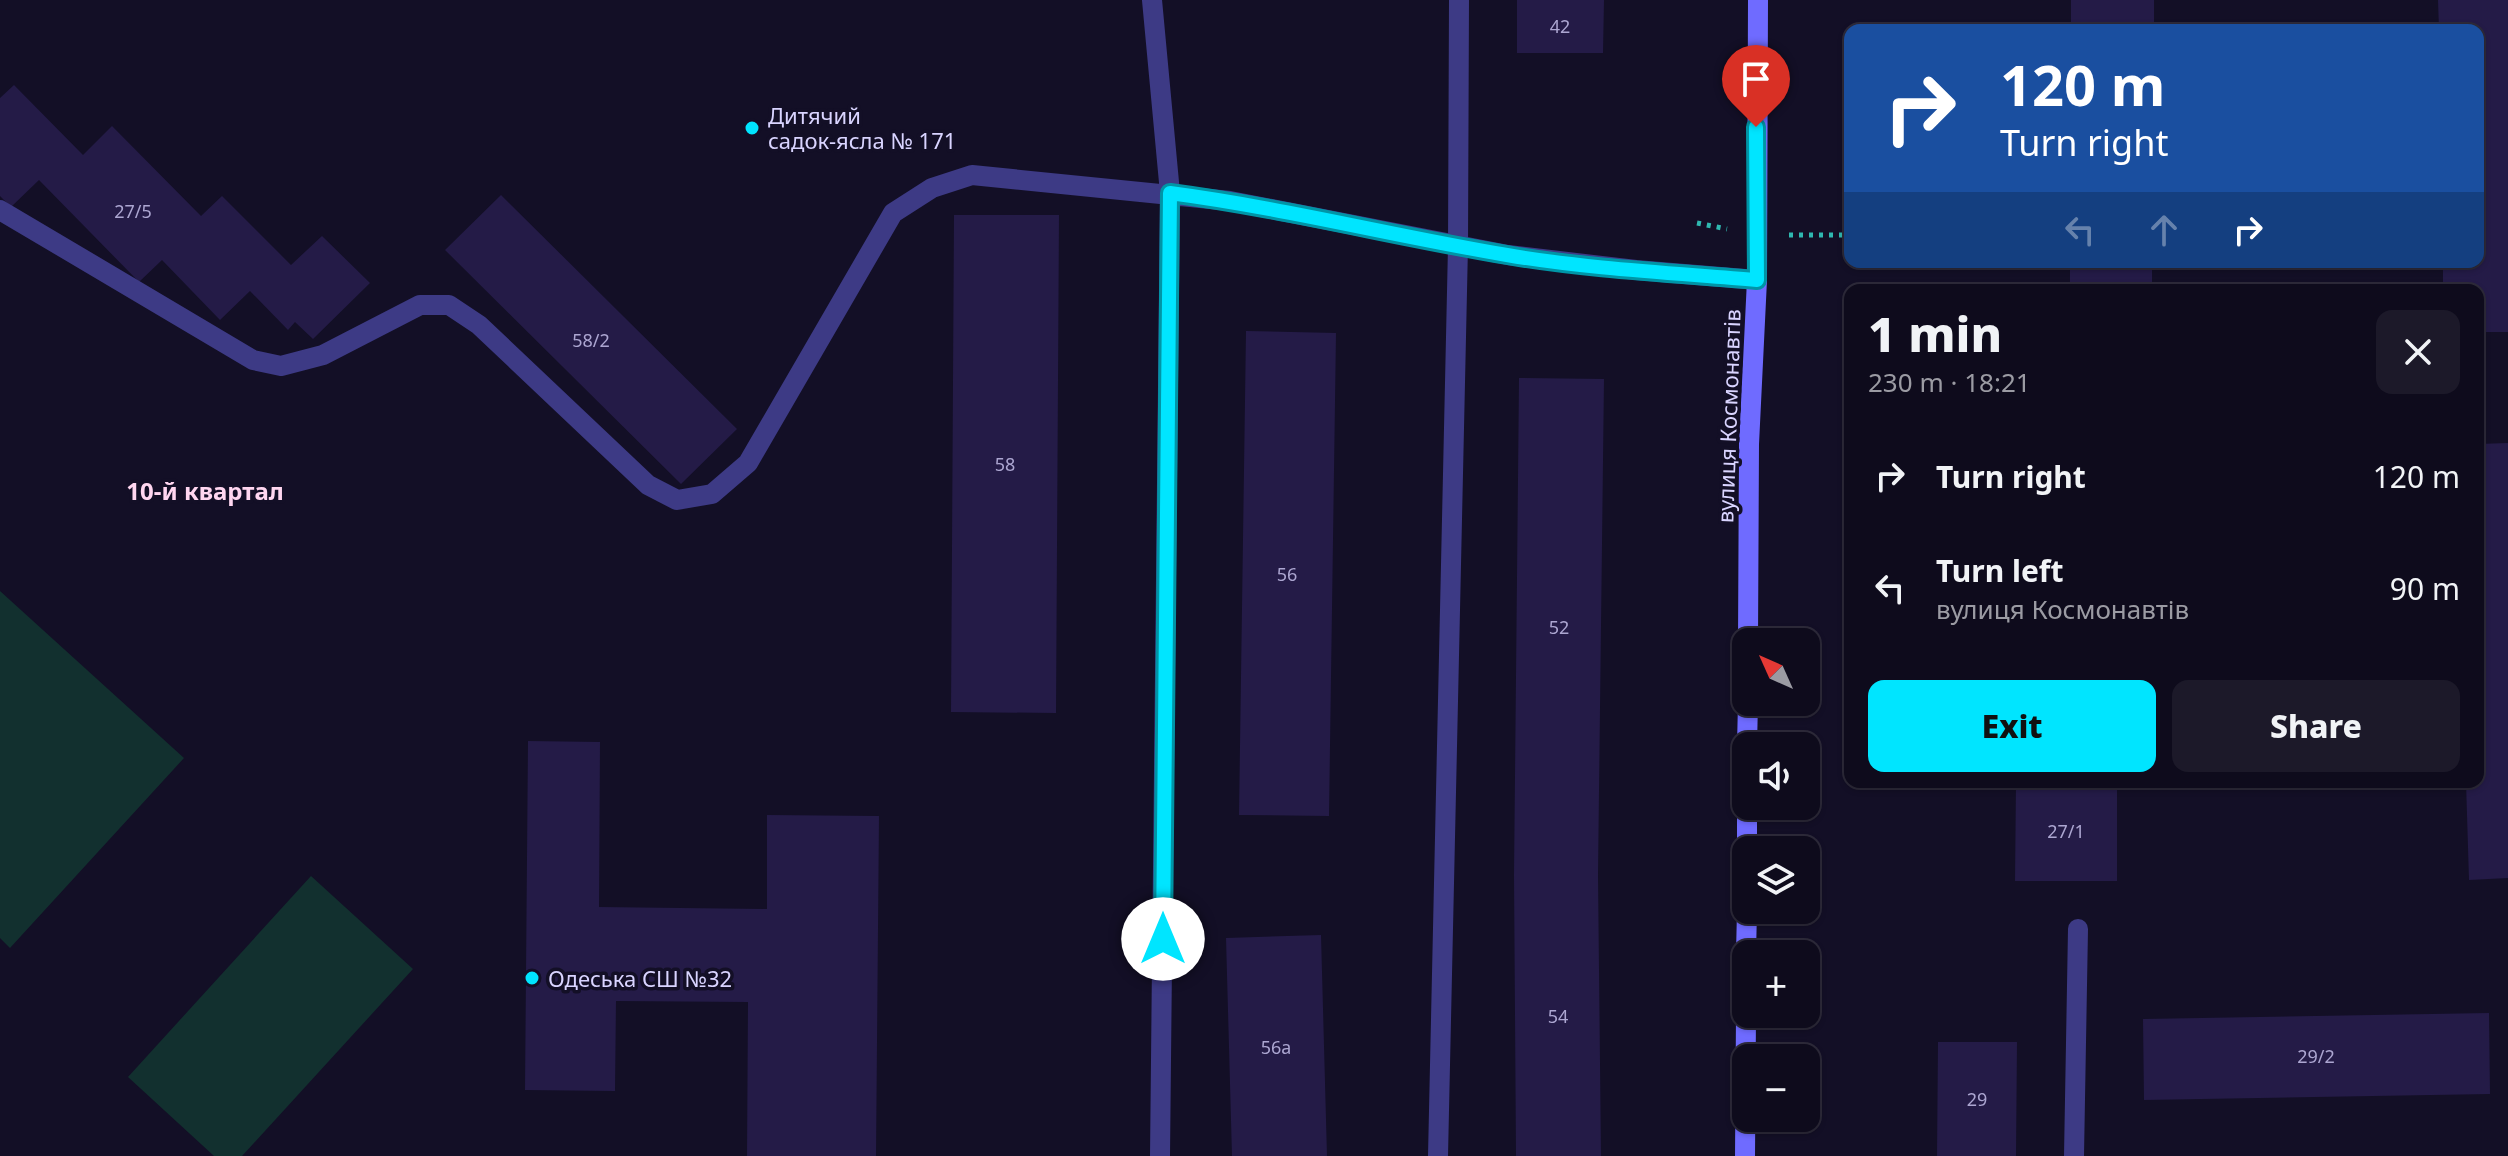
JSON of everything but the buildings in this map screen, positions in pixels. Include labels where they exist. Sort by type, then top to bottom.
[{"type":"main road","name":"вулиця Космонавтів","points":[[1748,628],[1749,444],[1757,280],[1758,0]]},
{"type":"main road","points":[[1745,1156],[1746,1028]]},
{"type":"lane","points":[[1152,0],[1170,193],[1160,1156]]},
{"type":"lane","points":[[1438,1156],[1458,246],[1459,0]]},
{"type":"lane","points":[[0,210],[253,360],[281,366],[323,355],[420,305],[449,305],[479,325],[648,485],[677,500],[712,494],[748,463],[893,213],[932,188],[972,175],[1230,201],[1508,255],[1757,280]]},
{"type":"lane","points":[[2074,1156],[2078,929]]},
{"type":"green space","points":[[0,591],[184,758],[10,948],[0,938]]},
{"type":"green space","points":[[311,876],[413,969],[242,1156],[214,1156],[128,1077]]},
{"type":"place","name":"Дитячий садок-ясла № 171","points":[[752,128]]},
{"type":"place","name":"Одеська СШ №32","points":[[532,978]]},
{"type":"district","name":"10-й квартал","points":[[205,490]]},
{"type":"route","points":[[1163,939],[1170,193],[1230,201],[1508,255],[1757,280],[1756,127]]}]
